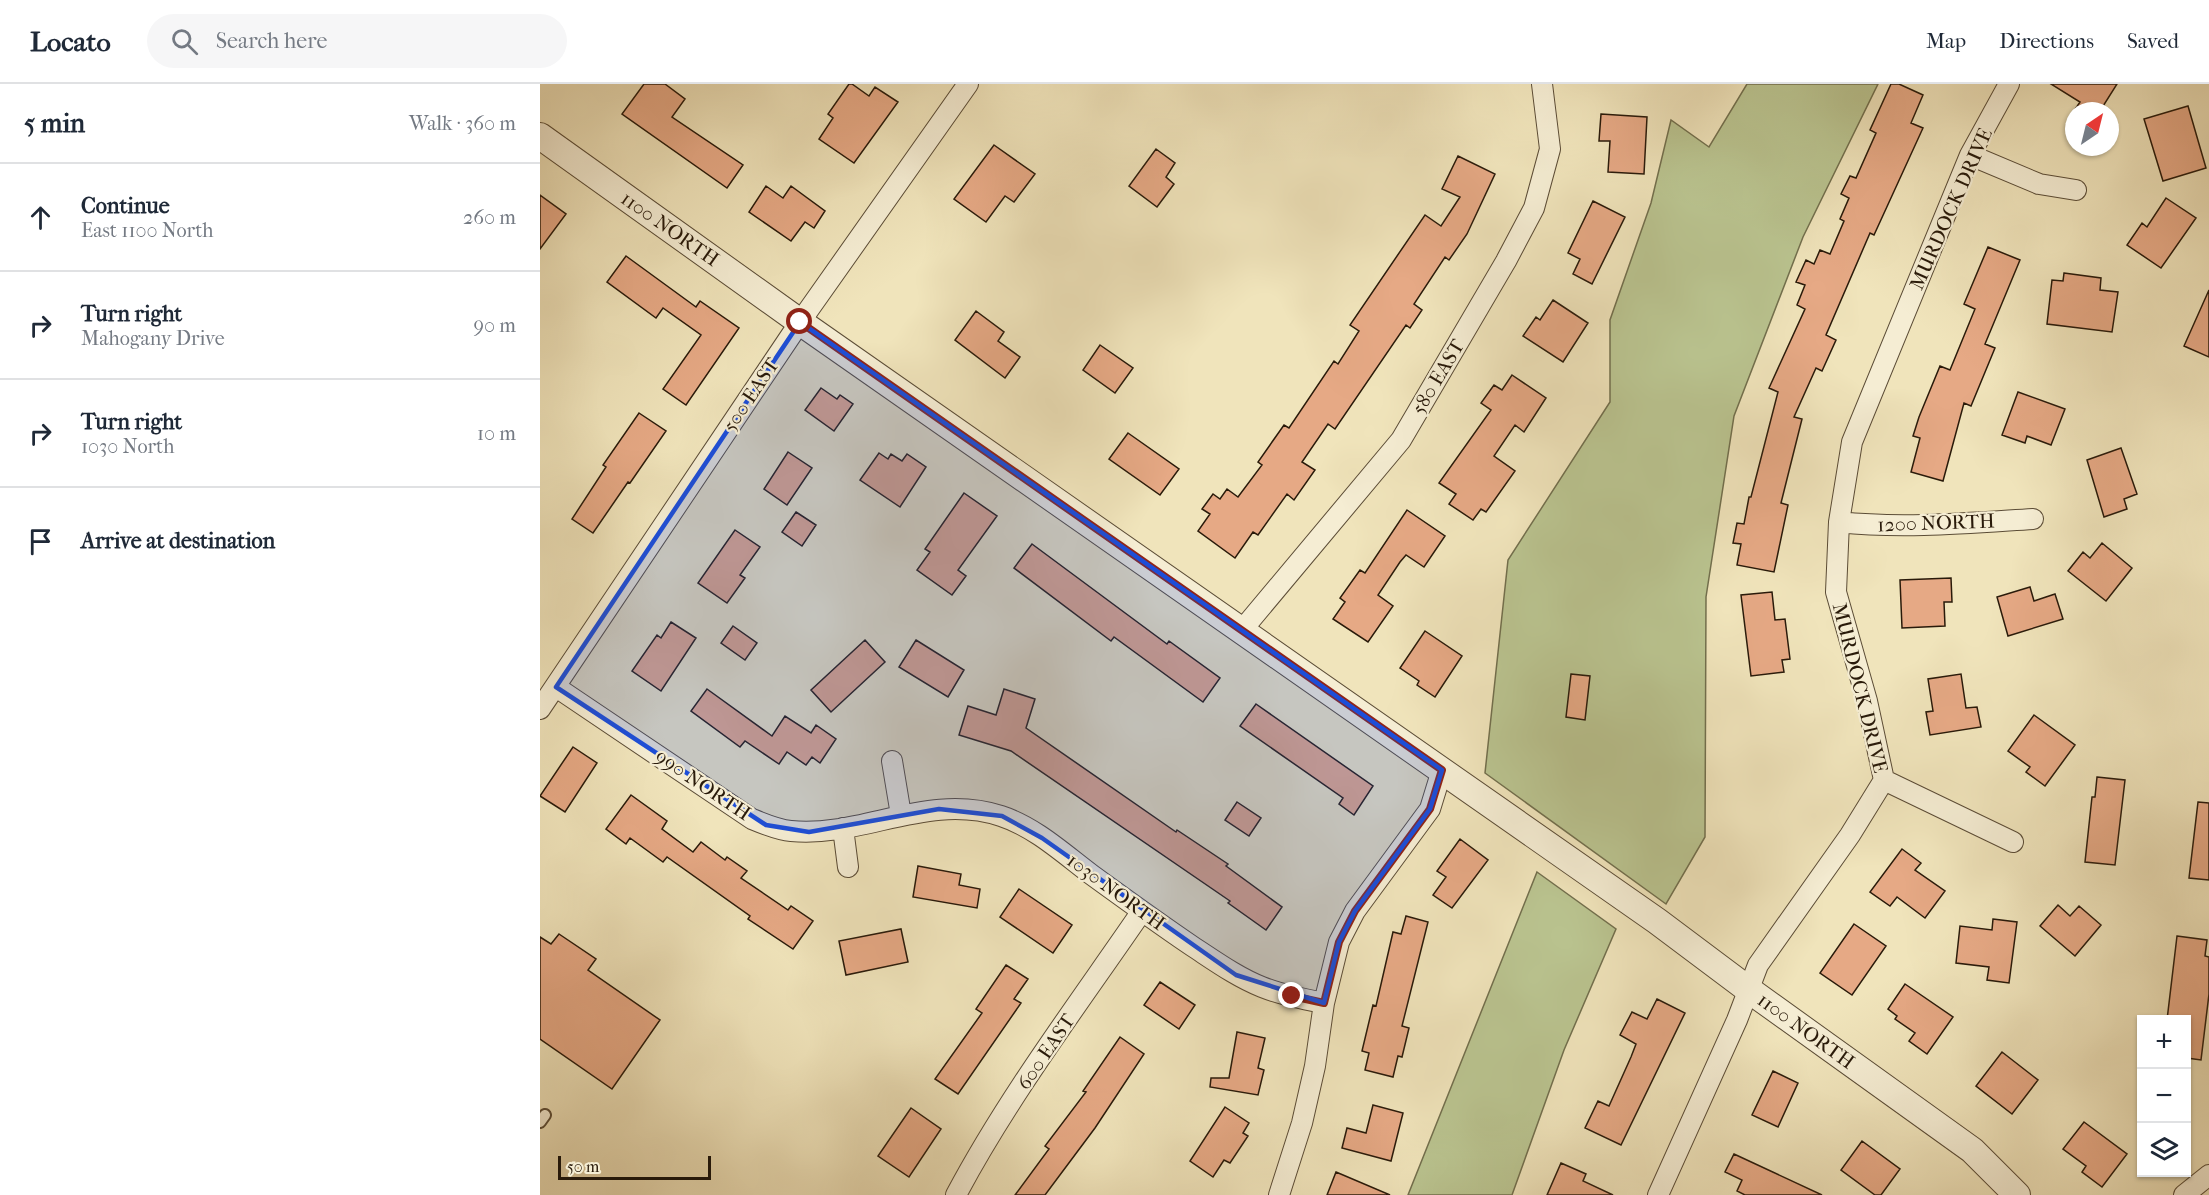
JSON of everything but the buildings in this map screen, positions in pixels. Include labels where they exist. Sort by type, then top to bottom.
[{"type":"street","name":"500 EAST","points":[[540,709],[800,322],[968,84]]},
{"type":"street","name":"580 EAST","points":[[1242,630],[1401,440],[1506,261],[1534,208],[1550,149],[1542,84]]},
{"type":"street","name":"MURDOCK DRIVE","points":[[1658,1195],[1758,965],[1850,835],[1884,780],[1867,701],[1836,592],[1839,522],[1852,442],[1970,155],[2009,84]]},
{"type":"street","name":"1100 NORTH","points":[[540,136],[800,322],[1657,921],[1971,1150],[2018,1195]]},
{"type":"street","points":[[1970,155],[2039,184],[2076,190]]},
{"type":"street","name":"1200 NORTH","points":[[1839,522],[1867,525],[1957,524],[2033,519]]},
{"type":"street","name":"990 NORTH","points":[[556,687],[752,819],[789,831],[809,832],[843,828],[901,815]]},
{"type":"street","points":[[892,761],[901,815]]},
{"type":"street","points":[[1279,1195],[1302,1123],[1316,1066],[1324,1003],[1339,942],[1355,911],[1430,809],[1442,770]]},
{"type":"street","points":[[1884,780],[2013,842]]},
{"type":"street","name":"1030 NORTH","points":[[901,815],[956,808],[1002,816],[1042,838],[1142,911],[1236,975],[1264,988],[1324,1003]]},
{"type":"street","points":[[843,828],[848,867]]},
{"type":"street","name":"600 EAST","points":[[956,1195],[1015,1098],[1142,911]]},
{"type":"street","points":[[2184,1195],[2209,1175]]},
{"type":"highlighted area","points":[[800,322],[1442,770],[1430,809],[1355,911],[1339,942],[1324,1003],[1236,975],[1042,838],[1002,816],[939,809],[809,832],[766,825],[556,687]]},
{"type":"green space","points":[[1747,84],[1878,84],[1803,237],[1734,416],[1706,597],[1705,837],[1666,904],[1485,773],[1508,560],[1610,402],[1610,320],[1651,203],[1671,120],[1709,147]]},
{"type":"green space","points":[[1537,872],[1616,929],[1564,1050],[1512,1195],[1408,1195]]},
{"type":"route","points":[[800,322],[1442,770],[1430,809],[1355,911],[1339,942],[1324,1003],[1292,996]]}]
